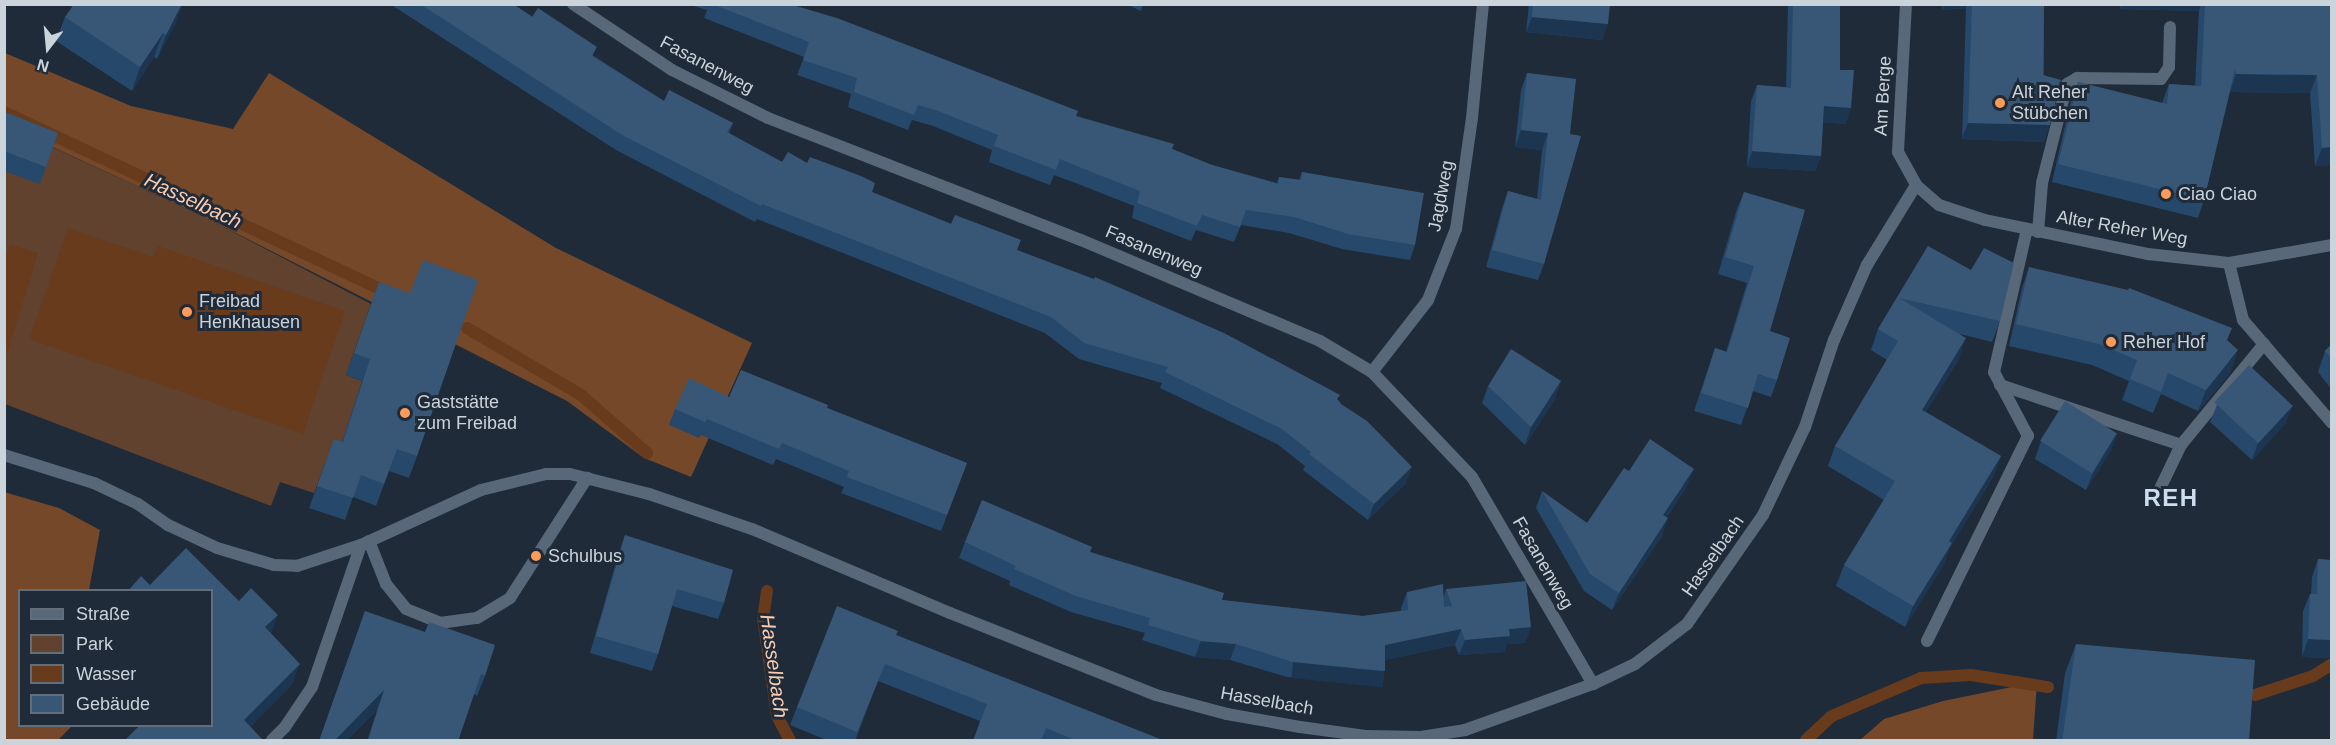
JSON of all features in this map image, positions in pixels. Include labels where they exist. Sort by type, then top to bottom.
[{"type":"street","name":"Fasanenweg","points":[[573,4],[672,70],[768,118],[1081,240],[1310,336],[1372,372],[1472,477],[1593,684]]},
{"type":"street","name":"Jagdweg","points":[[1372,372],[1428,300],[1456,229],[1472,118],[1483,4]]},
{"type":"street","name":"Am Berge","points":[[1906,4],[1898,152],[1916,185]]},
{"type":"street","points":[[1927,641],[2028,436],[1994,372],[2033,231],[2042,183],[2067,84],[2077,78],[2162,79],[2169,67],[2170,27]]},
{"type":"street","name":"Alter Reher Weg","points":[[1916,185],[1940,205],[1985,220],[2148,254],[2229,263],[2331,245]]},
{"type":"street","name":"Hasselbach","points":[[4,455],[94,483],[138,504],[168,525],[217,548],[274,565],[297,566],[365,543],[481,490],[546,474],[587,478],[649,494],[752,529],[1156,695],[1227,714],[1367,736],[1421,737],[1465,730],[1593,684],[1635,664],[1688,624],[1763,515],[1805,427],[1834,340],[1867,266],[1916,185]]},
{"type":"street","points":[[2229,263],[2243,320],[2331,423]]},
{"type":"street","points":[[2155,499],[2181,445],[2264,344]]},
{"type":"street","points":[[2000,385],[2181,445]]},
{"type":"street","points":[[365,543],[386,584],[406,609],[440,623],[477,618],[510,598],[587,478]]},
{"type":"street","points":[[272,741],[285,727],[312,687],[365,543]]},
{"type":"green space","name":"Freibad Henkhausen","points":[[4,125],[206,218],[371,304],[346,375],[362,381],[339,454],[326,461],[314,493],[280,482],[271,506],[5,404]]},
{"type":"shaded area","points":[[5,53],[131,106],[233,129],[269,73],[556,248],[752,343],[691,477],[644,458],[567,401],[206,218],[5,125]]},
{"type":"shaded area","points":[[4,492],[59,508],[100,530],[89,589],[18,589],[18,727],[71,727],[58,740],[5,740]]},
{"type":"shaded area","points":[[2037,682],[2033,740],[1860,740],[1884,719],[1943,701]]},
{"type":"water","points":[[68,228],[153,257],[158,246],[345,311],[303,434],[29,339]]},
{"type":"water","points":[[10,244],[38,253],[8,351],[4,350],[4,261]]},
{"type":"building","points":[[74,4],[182,4],[166,35],[163,33],[140,67],[65,17]]},
{"type":"building","points":[[420,4],[513,4],[532,17],[538,8],[597,47],[592,56],[664,101],[669,90],[733,123],[727,132],[782,162],[788,152],[807,163],[810,157],[861,176],[875,183],[872,192],[951,224],[955,215],[1021,240],[1017,250],[1094,279],[1095,277],[1224,333],[1340,395],[1337,399],[1341,404],[1367,421],[1412,467],[1374,504],[1309,454],[1311,452],[1282,429],[1165,372],[1168,367],[1084,343],[1051,317],[762,204],[761,206],[622,135]]},
{"type":"building","points":[[712,4],[797,4],[796,6],[837,18],[1078,111],[1076,116],[1174,144],[1172,149],[1212,165],[1278,184],[1279,177],[1301,180],[1302,172],[1424,193],[1415,245],[1348,234],[1294,217],[1246,210],[1240,227],[1202,215],[1197,226],[1137,203],[1140,191],[1060,159],[1056,170],[994,146],[998,135],[938,111],[918,105],[914,115],[854,92],[857,78],[803,60],[809,42]]},
{"type":"building","points":[[1533,4],[1610,4],[1608,24],[1532,17]]},
{"type":"building","points":[[1793,4],[1840,4],[1840,70],[1854,70],[1851,108],[1824,106],[1821,156],[1752,151],[1757,85],[1791,88]]},
{"type":"building","points":[[1972,4],[2044,4],[2043,75],[2061,80],[2050,125],[1968,123]]},
{"type":"building","points":[[2205,4],[2331,4],[2331,147],[2322,148],[2317,75],[2236,74],[2235,69],[2204,200],[2058,164],[2078,82],[2167,104],[2169,84],[2201,86]]},
{"type":"building","points":[[1527,73],[1576,79],[1570,134],[1581,136],[1544,264],[1492,250],[1508,191],[1541,200],[1548,133],[1521,130]]},
{"type":"building","points":[[5,112],[58,133],[46,167],[4,151]]},
{"type":"building","points":[[1744,192],[1805,210],[1770,331],[1790,338],[1777,380],[1758,374],[1748,408],[1701,393],[1715,348],[1727,352],[1754,266],[1725,257]]},
{"type":"building","points":[[1928,246],[1971,270],[1984,248],[2014,263],[2000,321],[1899,298],[1966,338],[1922,410],[2001,456],[1949,541],[1952,543],[1913,606],[1844,565],[1895,481],[1835,446],[1898,341],[1878,329]]},
{"type":"building","points":[[423,260],[478,280],[417,456],[397,449],[384,484],[361,475],[353,498],[317,486],[334,439],[343,442],[370,359],[354,353],[379,282],[410,293]]},
{"type":"building","points":[[2029,267],[2128,290],[2129,288],[2232,328],[2227,340],[2238,350],[2206,390],[2168,373],[2161,392],[2130,379],[2137,360],[2099,344],[2016,324]]},
{"type":"building","points":[[2331,345],[2331,358],[2325,351]]},
{"type":"building","points":[[1511,349],[1561,381],[1531,427],[1488,386]]},
{"type":"building","points":[[2249,365],[2293,406],[2258,443],[2214,402]]},
{"type":"building","points":[[741,370],[828,405],[827,408],[967,463],[947,515],[847,477],[849,471],[782,443],[779,449],[707,419],[705,422],[675,409],[689,378],[729,397]]},
{"type":"building","points":[[2065,401],[2117,433],[2092,473],[2040,441]]},
{"type":"building","points":[[1650,439],[1694,469],[1663,515],[1668,518],[1619,593],[1590,574],[1542,491],[1587,523],[1624,468],[1629,471]]},
{"type":"building","points":[[982,500],[1092,547],[1090,552],[1224,593],[1222,600],[1363,616],[1408,610],[1407,592],[1443,584],[1444,607],[1452,606],[1446,589],[1526,581],[1531,627],[1509,629],[1510,636],[1465,640],[1461,629],[1385,645],[1385,671],[1293,662],[1236,644],[1201,641],[1148,625],[1150,618],[1076,596],[1014,569],[1016,566],[965,542]]},
{"type":"building","points":[[625,535],[733,570],[724,603],[677,589],[658,654],[596,636]]},
{"type":"building","points":[[186,548],[239,601],[251,588],[278,615],[265,627],[300,664],[244,720],[264,741],[124,741],[138,727],[213,727],[213,589],[130,589],[141,576],[150,585]]},
{"type":"building","points":[[2318,559],[2331,560],[2331,640],[2308,639],[2310,594],[2317,594]]},
{"type":"building","points":[[837,606],[898,631],[896,635],[1165,741],[1077,741],[1046,728],[1041,741],[973,741],[987,704],[885,664],[857,732],[797,707]]},
{"type":"building","points":[[365,611],[425,632],[429,622],[495,645],[485,676],[481,674],[458,741],[368,741],[384,690],[334,741],[319,741]]},
{"type":"building","points":[[2076,644],[2255,660],[2249,741],[2062,741]]},
{"type":"waterway","name":"Hasselbach","points":[[4,112],[382,290]]},
{"type":"waterway","name":"Hasselbach","points":[[467,328],[581,395],[647,453]]},
{"type":"waterway","name":"Hasselbach","points":[[767,591],[763,618],[777,716],[790,740]]},
{"type":"waterway","name":"Hasselbach","points":[[2255,695],[2313,676],[2332,664]]},
{"type":"waterway","name":"Hasselbach","points":[[1806,740],[1832,716],[1921,678],[1971,675],[2048,687]]},
{"type":"place","name":"Alt Reher Stübchen","points":[[2000,103]]},
{"type":"place","name":"Ciao Ciao","points":[[2166,194]]},
{"type":"place","name":"Freibad Henkhausen","points":[[187,312]]},
{"type":"place","name":"Reher Hof","points":[[2111,342]]},
{"type":"place","name":"Gaststätte zum Freibad","points":[[405,413]]},
{"type":"place","name":"Schulbus","points":[[536,556]]},
{"type":"district","name":"REH","points":[[2171,498]]}]
